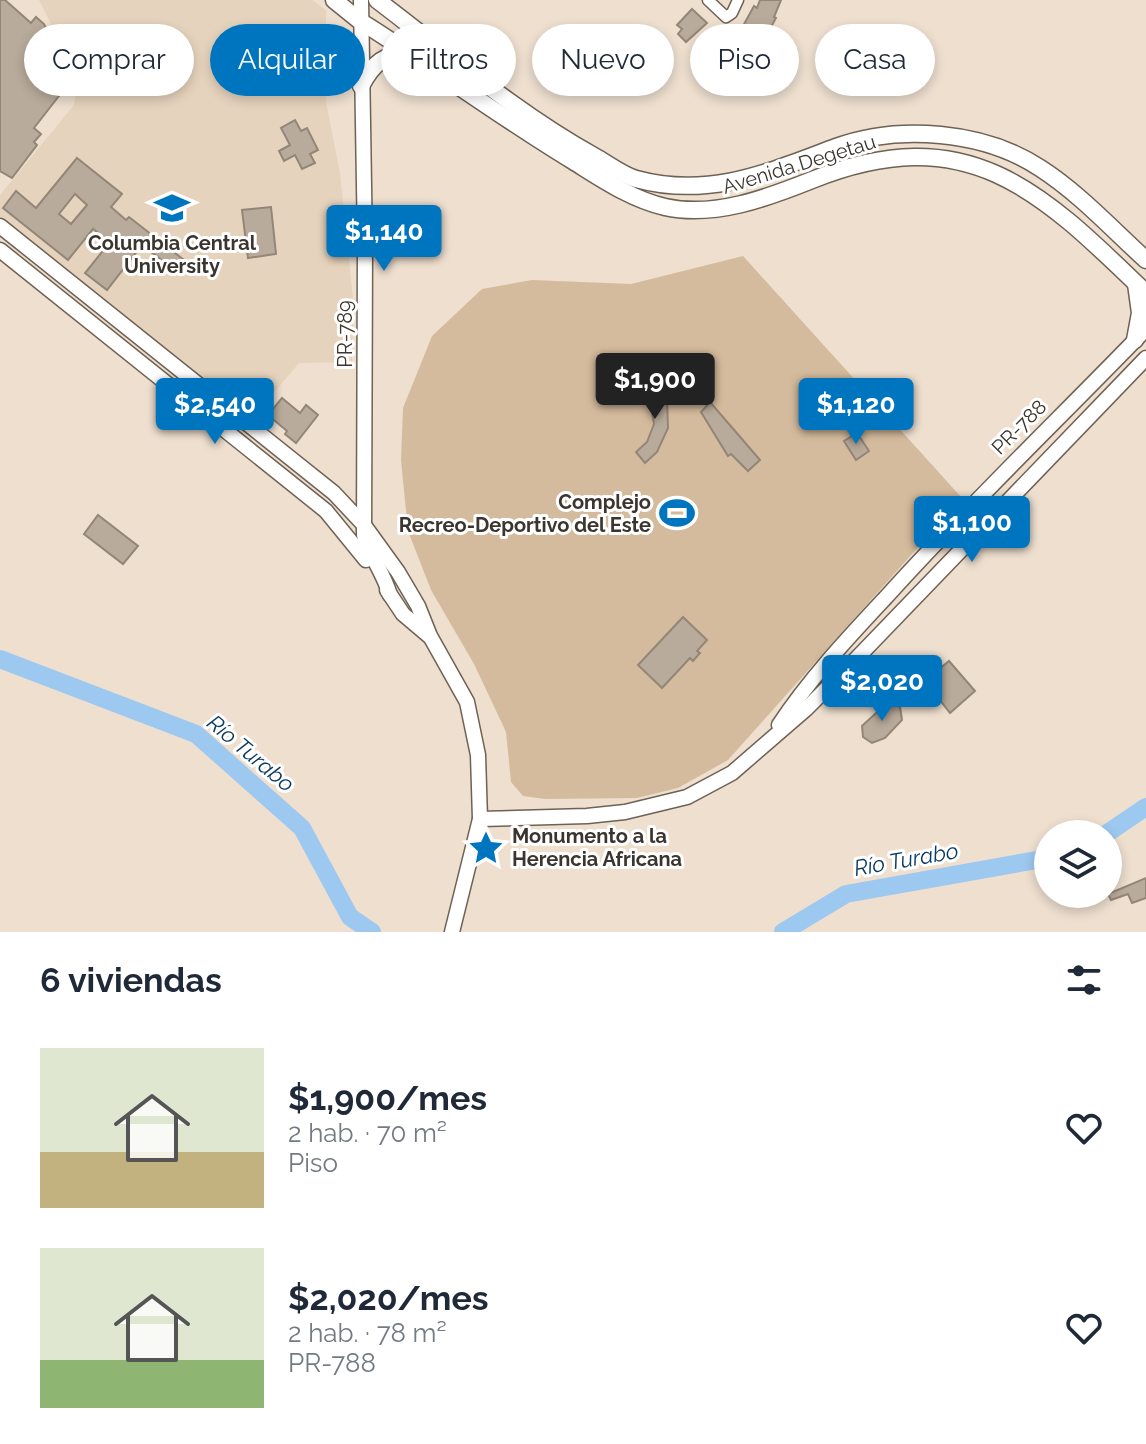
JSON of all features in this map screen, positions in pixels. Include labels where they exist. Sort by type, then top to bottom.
[{"type":"main road","name":"Avenida Degetau","points":[[334,0],[381,34]]},
{"type":"main road","name":"Avenida Degetau","points":[[377,0],[558,136],[634,178],[690,187],[745,180],[839,146],[890,133],[948,136],[1001,148],[1041,168],[1146,260]]},
{"type":"main road","points":[[365,80],[381,59]]},
{"type":"main road","name":"Avenida Degetau","points":[[473,96],[625,194],[666,207],[721,208],[768,197],[838,170],[886,157],[926,156],[974,165],[1023,186],[1077,226],[1141,288]]},
{"type":"main road","points":[[1140,334],[1141,288]]},
{"type":"street","name":"PR-789","points":[[360,24],[361,0]]},
{"type":"street","points":[[708,0],[726,17],[732,13],[738,0]]},
{"type":"street","name":"PR-789","points":[[361,96],[365,247],[364,525]]},
{"type":"street","points":[[0,226],[334,493],[364,525],[418,606],[430,636],[467,702],[478,755],[480,819],[452,932]]},
{"type":"street","points":[[0,250],[326,511],[349,536],[403,614],[430,636]]},
{"type":"street","name":"PR-788","points":[[770,739],[796,699],[936,542],[1140,334]]},
{"type":"street","points":[[128,352],[139,337]]},
{"type":"street","name":"PR-788","points":[[480,819],[625,812],[687,797],[732,773],[847,669],[1146,358]]},
{"type":"street","points":[[244,445],[271,459],[342,516],[364,525]]},
{"type":"street","points":[[334,493],[355,491],[365,485]]},
{"type":"street","points":[[364,525],[366,544],[384,575],[390,595]]},
{"type":"street","points":[[936,542],[952,558]]},
{"type":"street","points":[[922,558],[938,573]]},
{"type":"shaded area","name":"Columbia Central University","points":[[39,0],[312,0],[326,10],[326,24],[210,24],[210,96],[326,96],[340,173],[353,298],[352,362],[299,363],[250,421],[0,221],[0,195],[74,105],[75,96],[194,96],[194,24],[51,24]]},
{"type":"shaded area","name":"Complejo Recreo-Deportivo del Este","points":[[743,256],[962,498],[728,760],[678,788],[637,798],[545,799],[523,796],[511,782],[506,732],[474,664],[431,590],[408,531],[401,460],[403,408],[432,336],[482,289],[532,280],[631,284]]},
{"type":"building","points":[[0,0],[5,0],[31,23],[36,17],[44,24],[24,24],[24,96],[59,96],[34,128],[41,134],[34,142],[37,145],[12,178],[0,171]]},
{"type":"building","points":[[760,0],[781,0],[773,24],[744,24],[754,6],[757,8]]},
{"type":"building","points":[[692,9],[707,23],[690,24],[690,38],[686,42],[678,34],[682,29],[677,25]]},
{"type":"building","points":[[295,120],[301,131],[307,128],[318,150],[310,154],[315,163],[302,169],[295,155],[284,161],[279,151],[290,145],[281,128]]},
{"type":"building","points":[[77,158],[122,194],[111,207],[126,220],[129,217],[184,260],[176,271],[142,245],[107,290],[85,273],[110,242],[93,229],[68,260],[3,208],[16,191],[36,208]],"holes":[[[75,194],[87,205],[71,224],[59,214]]]},
{"type":"building","points":[[271,207],[276,254],[248,258],[242,210]]},
{"type":"building","points":[[651,381],[667,400],[668,428],[657,452],[645,463],[636,452],[647,442],[654,424],[652,412],[639,391]]},
{"type":"building","points":[[282,398],[300,413],[306,405],[318,415],[296,443],[268,415]]},
{"type":"building","points":[[710,402],[760,460],[748,471],[731,454],[728,456],[701,412]]},
{"type":"building","points":[[857,433],[869,451],[856,460],[844,441]]},
{"type":"building","points":[[98,515],[138,546],[123,564],[84,534]]},
{"type":"building","points":[[683,617],[707,640],[693,661],[690,658],[662,688],[638,665]]},
{"type":"building","points":[[949,661],[975,691],[950,713],[925,681]]},
{"type":"building","points":[[887,703],[900,707],[902,720],[885,738],[872,743],[863,737],[862,726]]},
{"type":"building","points":[[1146,878],[1146,898],[1132,903],[1128,894],[1122,896],[1122,888]]},
{"type":"waterway","name":"Río Turabo","points":[[0,659],[196,734],[302,828],[350,917],[372,932]]},
{"type":"waterway","name":"Río Turabo","points":[[1122,823],[1146,807]]},
{"type":"waterway","name":"Río Turabo","points":[[783,932],[846,894],[1034,860]]},
{"type":"place","name":"Columbia Central University","points":[[172,208]]},
{"type":"place","name":"Complejo Recreo-Deportivo del Este","points":[[677,513]]},
{"type":"place","name":"Monumento a la Herencia Africana","points":[[486,848]]}]
